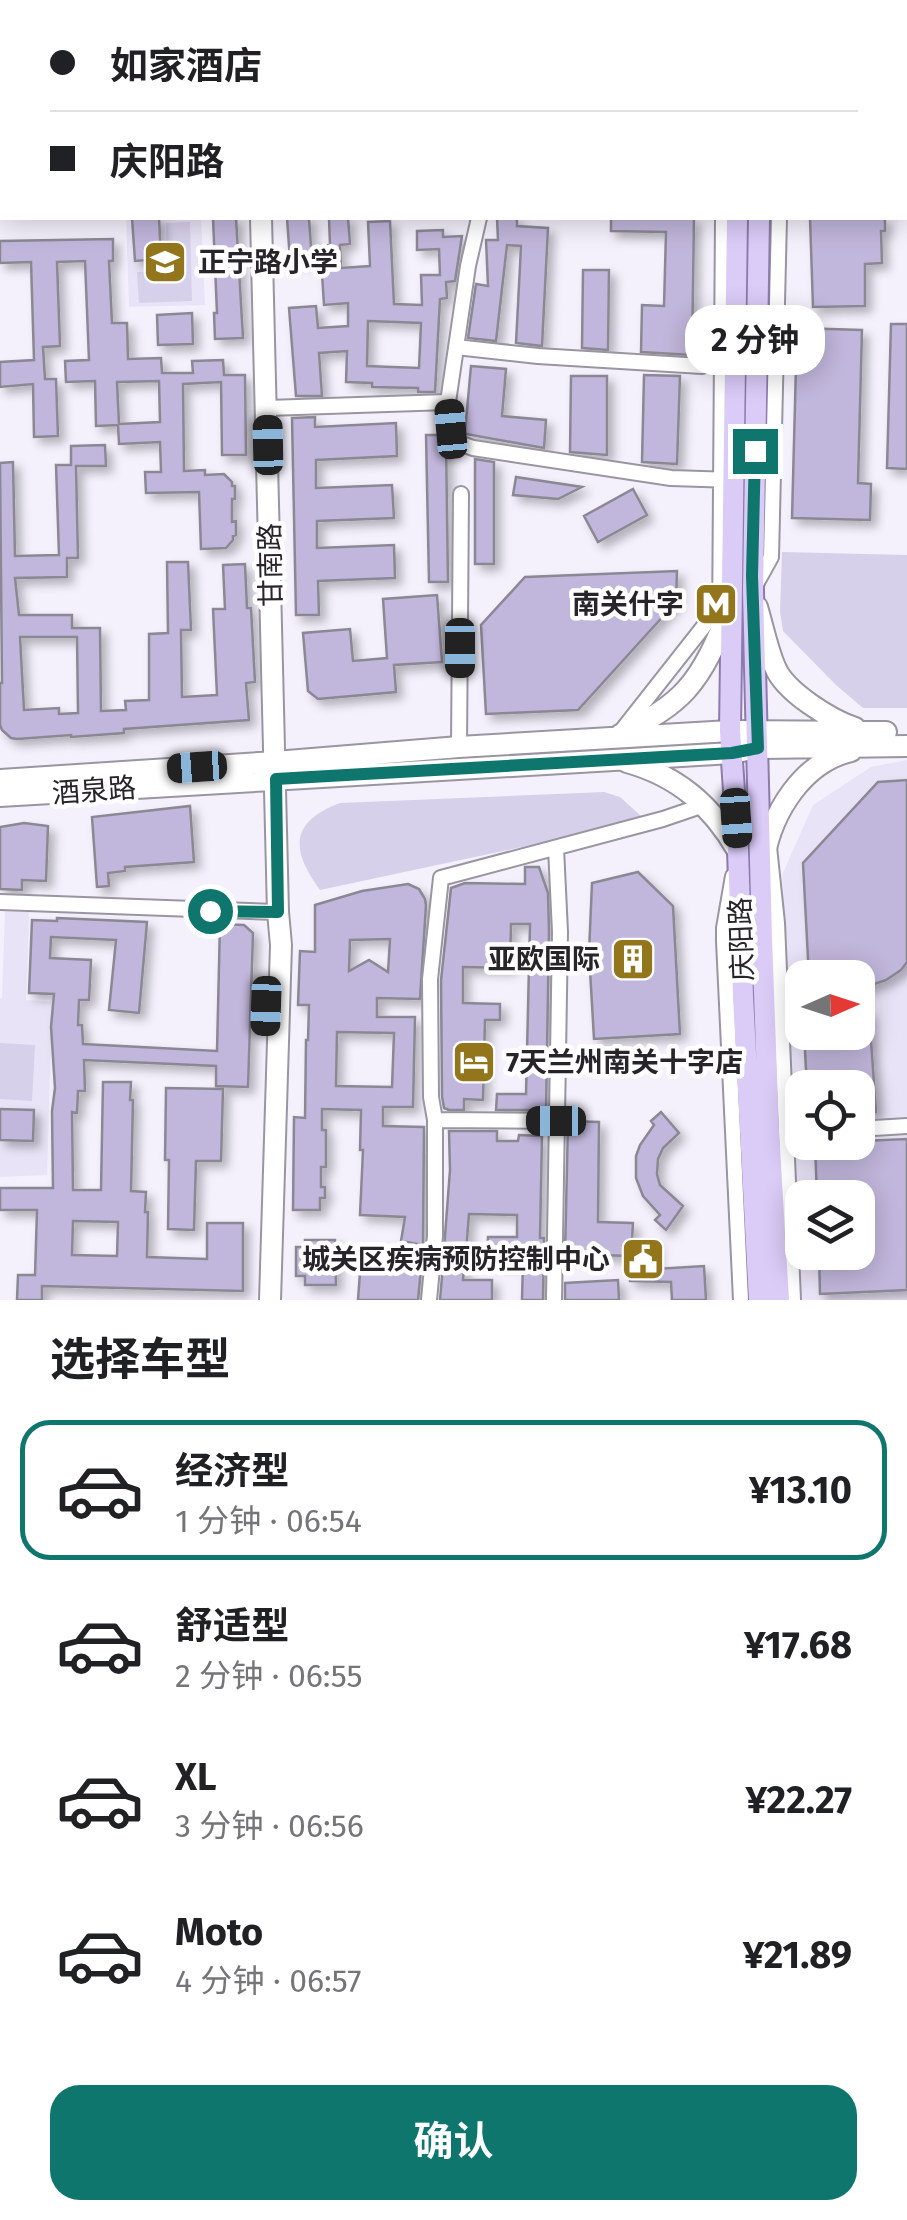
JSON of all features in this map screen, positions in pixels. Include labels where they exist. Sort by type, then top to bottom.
[{"type":"main road","name":"甘南路","points":[[261,220],[281,945],[270,1300]]},
{"type":"main road","name":"庆阳路","points":[[737,220],[725,606],[760,1300]]},
{"type":"main road","name":"庆阳路","points":[[759,220],[752,592],[760,885],[777,1132],[779,1300]]},
{"type":"main road","points":[[752,592],[776,671],[821,711],[872,739]]},
{"type":"main road","points":[[725,606],[720,631],[688,688],[616,748],[704,804],[726,829],[738,851]]},
{"type":"main road","name":"酒泉路","points":[[0,780],[276,770],[616,748],[730,731],[757,739],[872,739],[907,732]]},
{"type":"main road","name":"酒泉路","points":[[0,796],[276,770],[460,747],[732,753],[757,739]]},
{"type":"main road","points":[[760,885],[768,837],[784,802],[827,760],[872,739]]},
{"type":"main road","name":"酒泉路","points":[[872,739],[907,746]]},
{"type":"main road","name":"甘南路","points":[[259,1300],[268,933],[278,912]]},
{"type":"street","points":[[479,220],[448,402],[451,429],[459,442],[473,448],[671,478],[727,479],[723,220]]},
{"type":"street","points":[[752,592],[771,558],[780,220]]},
{"type":"street","points":[[456,347],[702,366]]},
{"type":"street","points":[[267,408],[448,402]]},
{"type":"street","points":[[460,747],[461,494]]},
{"type":"street","points":[[616,748],[725,606]]},
{"type":"street","points":[[429,1300],[435,1236],[430,979],[441,878],[664,819],[704,804]]},
{"type":"street","points":[[768,837],[776,923],[777,1132],[793,1300]]},
{"type":"street","points":[[554,1300],[560,932],[556,848]]},
{"type":"street","points":[[738,851],[724,928],[741,1300]]},
{"type":"street","points":[[0,902],[278,912]]},
{"type":"street","points":[[435,1120],[556,1121]]},
{"type":"street","points":[[875,1128],[907,1126]]},
{"type":"street","points":[[777,1132],[785,1132]]},
{"type":"shaded area","name":"正宁路小学","points":[[126,220],[201,220],[205,305],[129,307]]},
{"type":"shaded area","points":[[190,222],[192,301],[139,303],[137,272],[167,271],[166,223]]},
{"type":"shaded area","points":[[782,552],[907,555],[907,708],[863,708],[783,631]]},
{"type":"shaded area","points":[[907,760],[907,1300],[799,1300],[798,1270],[875,1270],[875,1180],[794,1180],[793,1160],[875,1160],[875,1070],[790,1070],[789,1050],[875,1050],[875,960],[785,960],[782,875],[813,805],[871,767]]},
{"type":"shaded area","points":[[604,792],[620,797],[641,816],[634,823],[320,890],[300,850],[300,839],[311,819],[340,803]]},
{"type":"shaded area","points":[[5,911],[29,912],[26,1000],[52,1002],[47,1175],[0,1177],[0,998]]},
{"type":"shaded area","points":[[0,1043],[35,1045],[32,1101],[0,1099]]},
{"type":"building","points":[[132,220],[159,220],[161,259],[135,261]]},
{"type":"building","points":[[213,220],[236,220],[243,338],[215,339]]},
{"type":"building","points":[[287,220],[309,220],[311,247],[330,245],[329,220],[348,220],[350,244],[340,245],[341,268],[370,266],[368,222],[390,221],[394,304],[422,305],[421,275],[440,275],[439,249],[417,250],[417,231],[443,230],[443,237],[462,236],[455,281],[446,282],[447,298],[440,299],[435,392],[346,382],[347,351],[319,353],[322,396],[296,396],[289,308],[316,306],[318,328],[348,326],[348,303],[324,305],[321,258],[290,260]],"holes":[[[368,321],[421,323],[419,368],[367,366]]]},
{"type":"building","points":[[497,220],[517,220],[517,226],[548,228],[542,346],[516,343],[521,246],[507,245],[496,341],[468,338],[476,284],[488,286],[486,240],[498,240]]},
{"type":"building","points":[[611,220],[694,220],[692,355],[641,352],[642,305],[664,306],[666,232],[611,231]]},
{"type":"building","points":[[810,220],[885,220],[885,231],[881,231],[882,263],[865,264],[865,306],[813,307]]},
{"type":"building","points":[[113,239],[113,261],[109,261],[112,323],[127,323],[128,359],[161,358],[162,373],[193,373],[192,361],[223,360],[224,375],[245,375],[246,455],[222,455],[221,382],[183,384],[184,471],[224,474],[235,486],[232,522],[236,521],[236,535],[226,548],[201,549],[199,492],[146,493],[145,472],[161,472],[160,442],[119,444],[118,425],[96,426],[95,381],[66,382],[65,361],[89,360],[85,261],[57,262],[60,346],[43,347],[45,379],[56,379],[58,436],[34,437],[33,384],[0,387],[0,362],[34,360],[31,262],[0,263],[0,241]],"holes":[[[159,381],[160,422],[119,424],[117,382]]]},
{"type":"building","points":[[583,270],[609,270],[608,350],[582,348]]},
{"type":"building","points":[[192,313],[193,344],[158,345],[157,315]]},
{"type":"building","points":[[891,324],[907,324],[907,469],[887,468]]},
{"type":"building","points":[[797,328],[862,330],[858,483],[871,484],[870,520],[792,518]]},
{"type":"building","points":[[471,366],[506,369],[502,416],[546,420],[544,448],[466,434]]},
{"type":"building","points":[[644,375],[680,376],[677,464],[642,462]]},
{"type":"building","points":[[571,376],[607,376],[607,455],[570,452]]},
{"type":"building","points":[[315,417],[315,427],[396,423],[397,456],[316,460],[316,488],[392,485],[394,518],[317,521],[317,548],[394,545],[395,578],[318,581],[319,615],[296,615],[292,418]]},
{"type":"building","points":[[426,435],[442,435],[446,441],[448,582],[429,582]]},
{"type":"building","points":[[105,445],[106,466],[76,466],[78,558],[67,558],[67,577],[15,578],[19,615],[72,615],[72,628],[100,628],[101,711],[126,710],[125,701],[149,700],[149,634],[168,633],[167,562],[188,562],[191,630],[181,630],[182,697],[217,695],[213,609],[225,609],[223,565],[245,564],[255,682],[246,683],[249,720],[71,737],[17,739],[2,730],[0,463],[13,462],[15,556],[59,555],[56,465],[71,465],[71,446]],"holes":[[[20,637],[77,637],[78,713],[59,714],[59,708],[24,710]]]},
{"type":"building","points":[[475,459],[494,462],[494,564],[475,564]]},
{"type":"building","points":[[516,477],[582,487],[558,499],[513,495]]},
{"type":"building","points":[[633,489],[647,515],[598,542],[584,516]]},
{"type":"building","points":[[677,571],[676,602],[578,710],[486,714],[481,625],[525,577]]},
{"type":"building","points":[[437,595],[442,662],[394,665],[396,692],[318,699],[308,691],[303,633],[350,629],[353,661],[387,658],[383,599]]},
{"type":"building","points":[[907,780],[907,962],[901,970],[875,984],[875,960],[808,960],[803,863],[878,782]]},
{"type":"building","points":[[190,806],[194,862],[125,867],[125,871],[108,873],[109,886],[97,887],[92,817]]},
{"type":"building","points":[[24,823],[48,826],[46,881],[22,880],[22,890],[0,889],[0,827]]},
{"type":"building","points":[[525,867],[539,867],[548,893],[546,1110],[496,1110],[497,1094],[526,1094],[530,924],[511,924],[510,968],[463,967],[463,1003],[500,1004],[500,1020],[485,1020],[483,1100],[464,1099],[464,1110],[449,1110],[444,1108],[442,1096],[441,980],[451,888],[465,883],[525,884]]},
{"type":"building","name":"亚欧国际","points":[[638,872],[673,906],[680,1034],[594,1039],[589,953],[592,883]]},
{"type":"building","points":[[408,884],[419,889],[425,899],[420,999],[377,998],[377,1017],[415,1017],[413,1107],[383,1107],[383,1126],[424,1127],[423,1245],[401,1241],[405,1217],[360,1215],[361,1110],[322,1109],[326,1167],[321,1167],[321,1187],[325,1187],[325,1198],[320,1198],[320,1210],[293,1210],[294,1117],[305,1118],[309,1005],[298,1005],[300,951],[315,952],[315,905],[362,891]],"holes":[[[390,939],[388,972],[369,960],[349,971],[350,940]],[[337,1032],[394,1033],[392,1087],[336,1086]]]},
{"type":"building","points":[[32,920],[147,922],[139,1013],[109,1010],[116,940],[51,937],[50,958],[91,960],[89,1000],[79,1000],[78,1025],[82,1025],[83,1044],[217,1051],[220,924],[244,925],[253,933],[248,1087],[216,1086],[216,1066],[84,1060],[85,1091],[78,1091],[77,1113],[72,1112],[73,1190],[101,1190],[103,1082],[131,1082],[131,1191],[146,1192],[147,1257],[207,1259],[207,1223],[243,1223],[243,1291],[42,1286],[42,1300],[17,1300],[18,1275],[35,1275],[37,1210],[0,1210],[0,1188],[53,1188],[54,994],[29,993]],"holes":[[[73,1221],[118,1222],[117,1256],[72,1255]]]},
{"type":"building","points":[[805,1050],[872,1050],[873,1070],[806,1070]]},
{"type":"building","points":[[166,1088],[223,1089],[221,1161],[196,1161],[194,1230],[168,1229]]},
{"type":"building","points":[[0,1109],[34,1110],[33,1141],[0,1140]]},
{"type":"building","points":[[661,1112],[679,1133],[663,1148],[657,1174],[660,1185],[683,1206],[666,1230],[655,1220],[660,1215],[643,1196],[636,1178],[640,1145],[654,1125],[651,1121]]},
{"type":"building","points":[[568,1121],[599,1122],[598,1222],[633,1223],[632,1240],[655,1241],[655,1269],[704,1266],[706,1300],[672,1300],[671,1282],[630,1281],[631,1256],[565,1254]]},
{"type":"building","points":[[449,1131],[497,1131],[497,1141],[518,1141],[519,1135],[542,1136],[543,1300],[522,1300],[523,1262],[487,1261],[488,1237],[517,1237],[517,1215],[469,1214],[466,1252],[444,1249]]},
{"type":"building","points":[[907,1139],[907,1290],[820,1294],[819,1270],[875,1270],[875,1180],[816,1180],[816,1160],[875,1160],[875,1140]]},
{"type":"building","points":[[305,1240],[335,1240],[336,1285],[305,1285],[305,1276],[296,1276],[296,1247],[305,1247]]},
{"type":"building","points":[[361,1259],[413,1263],[413,1268],[421,1269],[418,1300],[358,1300]]},
{"type":"building","points":[[443,1265],[464,1266],[463,1280],[492,1280],[492,1300],[440,1300]]},
{"type":"building","points":[[618,1280],[619,1300],[565,1300],[565,1283]]},
{"type":"place","name":"正宁路小学","points":[[165,262]]},
{"type":"place","name":"南关什字","points":[[716,604]]},
{"type":"place","name":"亚欧国际","points":[[633,959]]},
{"type":"place","name":"7天兰州南关十字店","points":[[474,1062]]},
{"type":"place","name":"城关区疾病预防控制中心","points":[[643,1259]]},
{"type":"route","points":[[210,911],[278,912],[276,779],[732,753],[758,748],[752,576],[755,451]]}]
